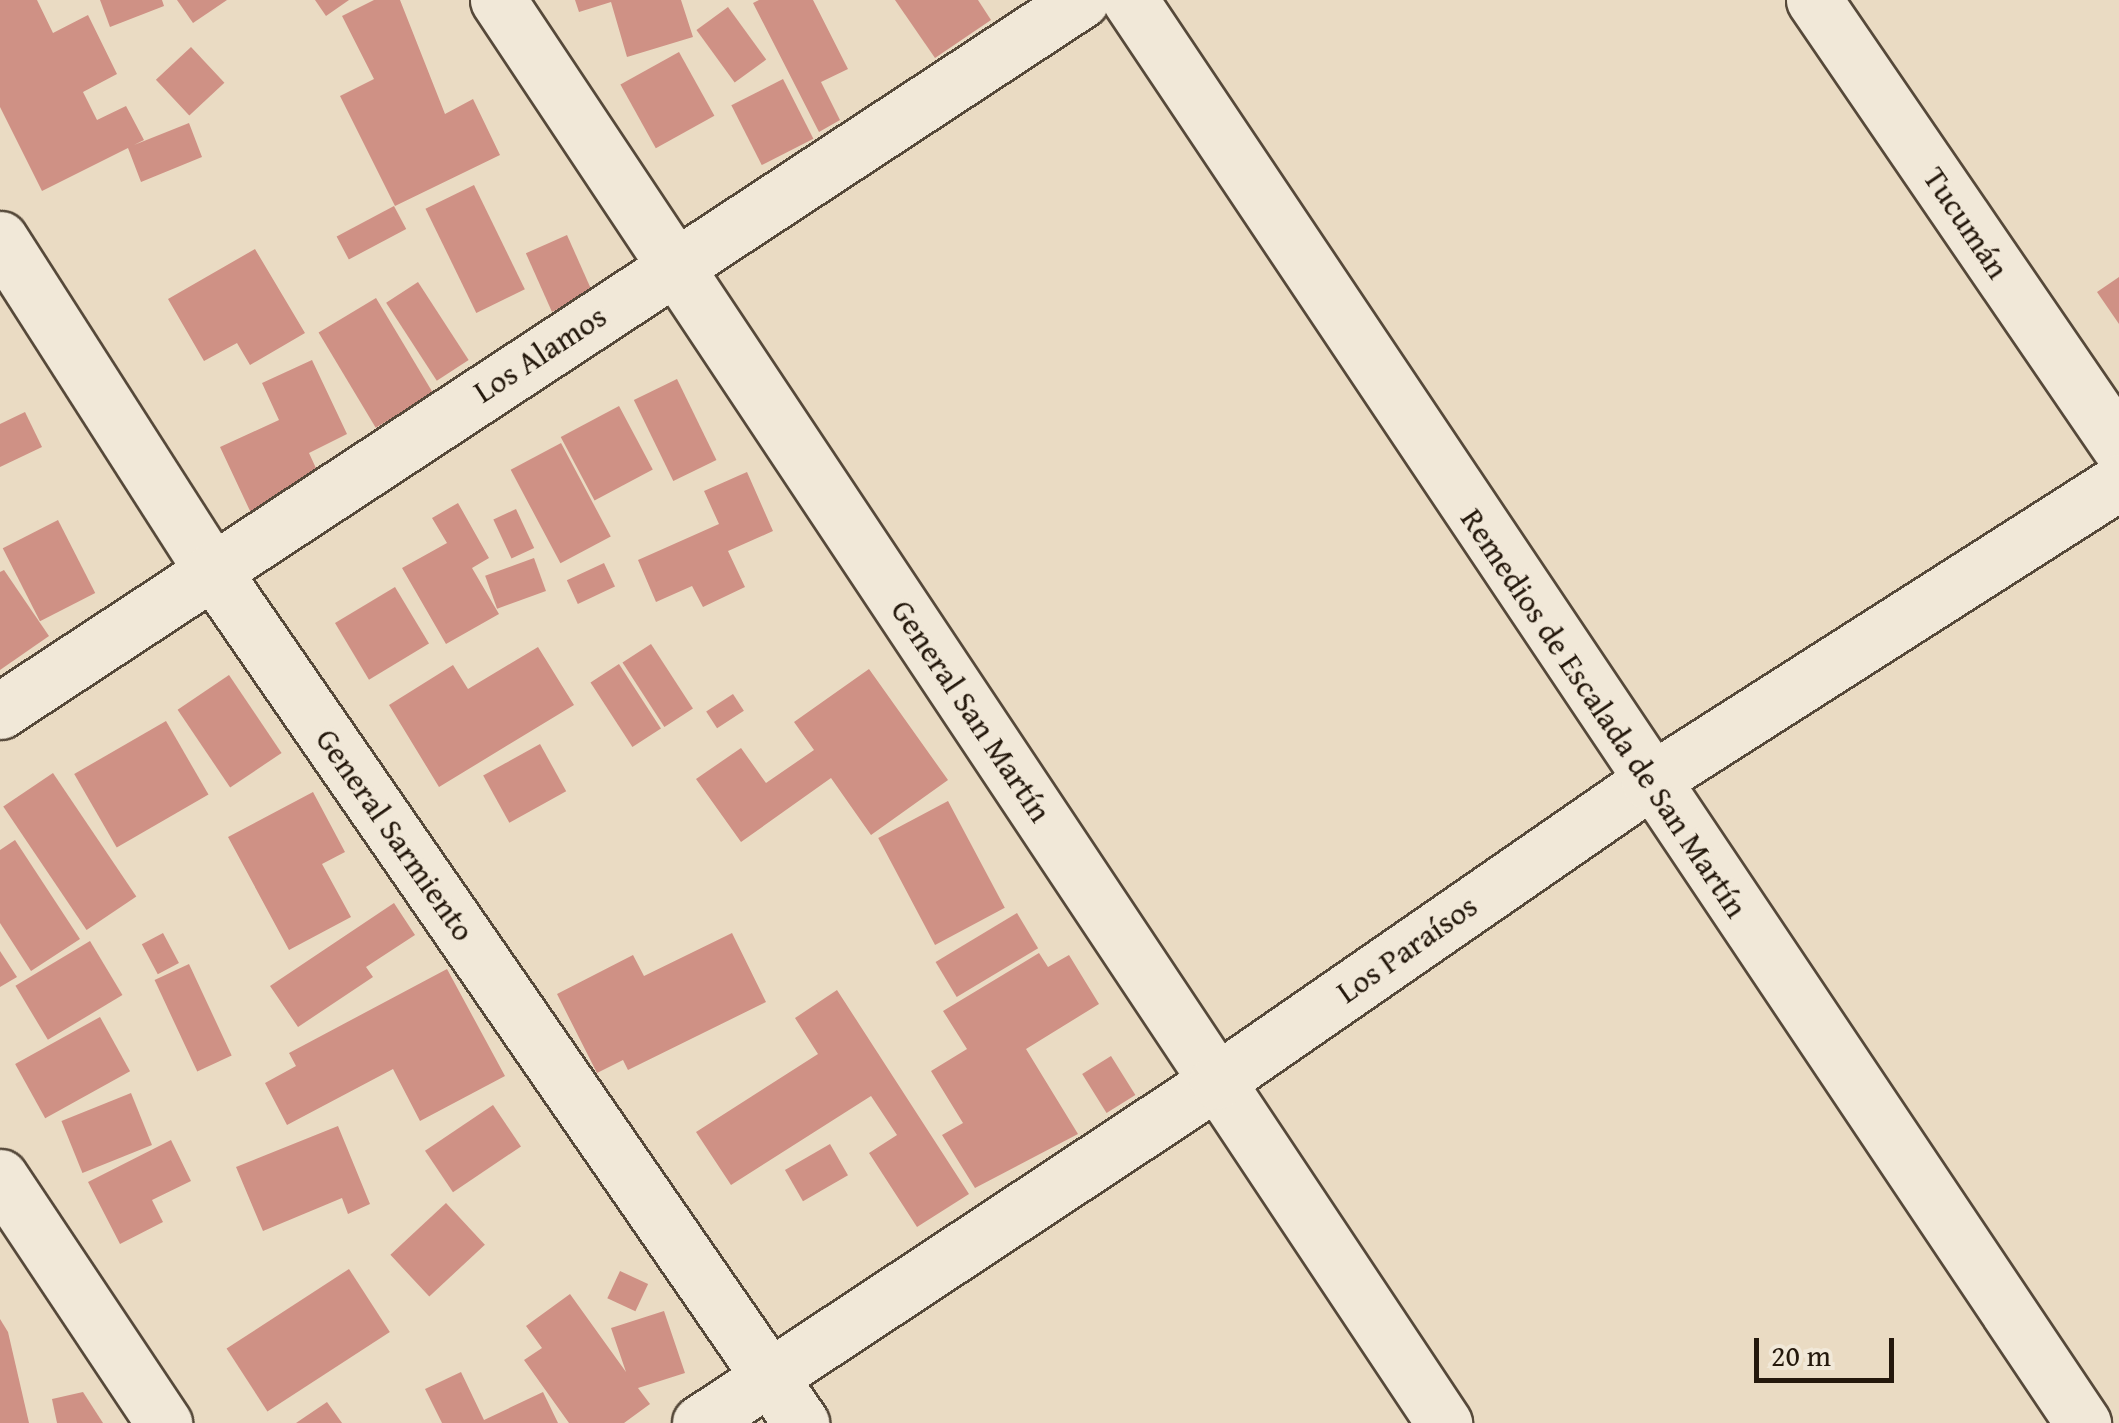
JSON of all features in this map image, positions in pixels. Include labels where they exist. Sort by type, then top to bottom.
[{"type":"street","name":"General San Martín","points":[[498,0],[1444,1423]]},
{"type":"street","name":"Los Alamos","points":[[0,711],[1082,0]]},
{"type":"street","name":"Remedios de Escalada de San Martín","points":[[1130,0],[1649,782],[2083,1423]]},
{"type":"street","name":"Tucumán","points":[[1814,0],[2119,446]]},
{"type":"street","name":"General Sarmiento","points":[[0,239],[212,570],[802,1423]]},
{"type":"street","name":"Los Paraísos","points":[[700,1423],[1217,1081],[1649,782],[2119,482]]},
{"type":"street","points":[[0,1177],[164,1423]]},
{"type":"building","points":[[0,0],[37,0],[53,33],[88,15],[117,74],[83,92],[97,120],[126,106],[144,140],[134,145],[189,123],[202,157],[141,182],[128,148],[42,191],[0,107]]},
{"type":"building","points":[[100,0],[162,0],[164,6],[110,27]]},
{"type":"building","points":[[177,0],[227,0],[193,23]]},
{"type":"building","points":[[315,0],[349,0],[326,16]]},
{"type":"building","points":[[374,0],[400,0],[445,114],[473,99],[500,155],[395,206],[340,96],[374,79],[342,16]]},
{"type":"building","points":[[575,0],[681,0],[693,37],[627,57],[611,2],[579,12]]},
{"type":"building","points":[[813,0],[848,69],[821,82],[840,120],[819,132],[753,3]]},
{"type":"building","points":[[895,0],[978,0],[991,20],[935,58]]},
{"type":"building","points":[[728,7],[766,60],[735,83],[696,30]]},
{"type":"building","points":[[191,47],[224,83],[189,116],[156,80]]},
{"type":"building","points":[[679,52],[714,116],[656,148],[620,84]]},
{"type":"building","points":[[783,79],[813,139],[762,165],[731,105]]},
{"type":"building","points":[[474,185],[525,289],[476,313],[425,209]]},
{"type":"building","points":[[394,206],[406,229],[349,259],[337,237]]},
{"type":"building","points":[[567,235],[593,293],[552,312],[526,253]]},
{"type":"building","points":[[255,249],[305,333],[250,365],[237,343],[204,361],[168,299]]},
{"type":"building","points":[[2119,277],[2119,324],[2097,292]]},
{"type":"building","points":[[418,282],[469,360],[437,381],[386,303]]},
{"type":"building","points":[[376,298],[433,393],[376,428],[319,333]]},
{"type":"building","points":[[312,360],[347,434],[309,453],[321,479],[251,513],[220,447],[279,420],[262,383]]},
{"type":"building","points":[[677,379],[716,460],[673,481],[634,400]]},
{"type":"building","points":[[619,406],[653,470],[595,501],[561,437]]},
{"type":"building","points":[[25,412],[42,447],[0,467],[0,424]]},
{"type":"building","points":[[561,443],[611,537],[560,563],[511,470]]},
{"type":"building","points":[[747,472],[773,531],[728,551],[745,587],[703,607],[692,586],[656,602],[638,560],[719,524],[704,491]]},
{"type":"building","points":[[458,503],[489,558],[472,568],[499,614],[446,644],[402,568],[447,543],[432,518]]},
{"type":"building","points":[[516,509],[534,548],[512,559],[493,520]]},
{"type":"building","points":[[58,520],[95,593],[40,621],[3,548]]},
{"type":"building","points":[[534,558],[546,591],[497,609],[485,576]]},
{"type":"building","points":[[604,563],[615,587],[578,604],[567,580]]},
{"type":"building","points":[[4,570],[49,636],[0,670],[0,572]]},
{"type":"building","points":[[395,587],[429,644],[369,680],[335,623]]},
{"type":"building","points":[[651,644],[693,709],[664,727],[622,663]]},
{"type":"building","points":[[538,647],[574,705],[439,787],[389,705],[453,665],[468,689]]},
{"type":"building","points":[[619,664],[661,729],[632,747],[590,683]]},
{"type":"building","points":[[869,669],[948,780],[871,835],[831,778],[741,842],[696,779],[741,748],[766,783],[814,750],[794,722]]},
{"type":"building","points":[[229,675],[282,753],[230,788],[178,710]]},
{"type":"building","points":[[733,694],[744,711],[717,728],[706,711]]},
{"type":"building","points":[[166,721],[208,795],[117,848],[74,774]]},
{"type":"building","points":[[540,744],[566,791],[509,823],[483,776]]},
{"type":"building","points":[[53,773],[136,897],[87,930],[3,807]]},
{"type":"building","points":[[313,792],[345,852],[322,864],[351,917],[289,950],[228,837]]},
{"type":"building","points":[[948,801],[1005,908],[935,945],[878,838]]},
{"type":"building","points":[[15,840],[80,939],[31,971],[0,923],[0,850]]},
{"type":"building","points":[[394,903],[415,935],[366,967],[373,977],[298,1027],[270,986]]},
{"type":"building","points":[[1017,913],[1038,948],[957,997],[936,962]]},
{"type":"building","points":[[163,933],[179,963],[158,974],[142,944]]},
{"type":"building","points":[[732,933],[766,1002],[628,1070],[623,1060],[597,1073],[557,994],[633,955],[644,976]]},
{"type":"building","points":[[90,941],[122,995],[48,1040],[15,986]]},
{"type":"building","points":[[0,951],[17,977],[0,987]]},
{"type":"building","points":[[1039,953],[1048,967],[1069,955],[1099,1004],[1026,1049],[1078,1134],[975,1188],[942,1135],[963,1123],[931,1071],[967,1049],[943,1011]]},
{"type":"building","points":[[189,964],[232,1056],[197,1072],[155,980]]},
{"type":"building","points":[[447,969],[505,1076],[420,1121],[393,1069],[287,1125],[265,1083],[296,1066],[289,1053]]},
{"type":"building","points":[[837,990],[969,1194],[917,1227],[869,1153],[897,1135],[871,1096],[731,1185],[696,1132],[818,1054],[795,1018]]},
{"type":"building","points":[[100,1017],[130,1071],[45,1118],[15,1064]]},
{"type":"building","points":[[1111,1056],[1135,1095],[1107,1113],[1082,1074]]},
{"type":"building","points":[[131,1093],[152,1145],[82,1173],[61,1121]]},
{"type":"building","points":[[493,1105],[521,1146],[453,1192],[425,1151]]},
{"type":"building","points":[[338,1126],[370,1204],[348,1214],[342,1198],[263,1231],[236,1167]]},
{"type":"building","points":[[171,1140],[191,1181],[152,1200],[163,1222],[120,1244],[88,1182]]},
{"type":"building","points":[[830,1144],[848,1175],[803,1201],[785,1170]]},
{"type":"building","points":[[446,1203],[485,1245],[429,1297],[390,1255]]},
{"type":"building","points":[[349,1269],[390,1332],[267,1411],[227,1349]]},
{"type":"building","points":[[620,1271],[648,1284],[635,1311],[607,1298]]},
{"type":"building","points":[[570,1294],[626,1372],[611,1328],[664,1311],[685,1373],[638,1388],[650,1404],[624,1423],[569,1423],[524,1360],[542,1348],[526,1326]]},
{"type":"building","points":[[0,1319],[8,1332],[29,1423],[0,1423]]},
{"type":"building","points":[[461,1372],[484,1420],[543,1392],[558,1423],[442,1423],[425,1389]]},
{"type":"building","points":[[83,1392],[103,1423],[57,1423],[52,1399]]},
{"type":"building","points":[[327,1402],[342,1423],[296,1423]]}]
